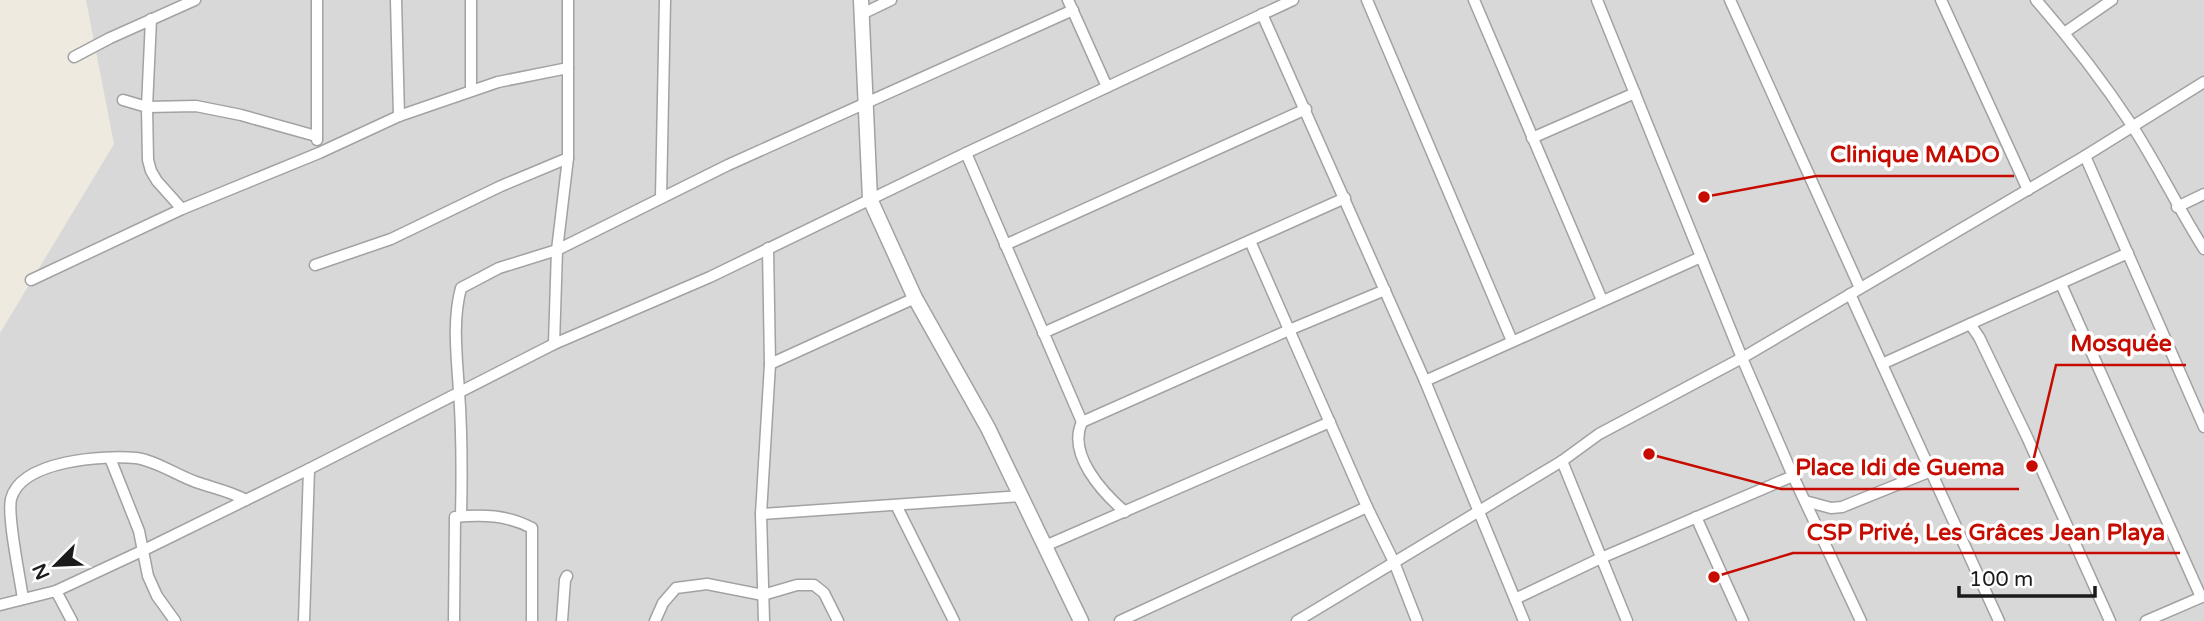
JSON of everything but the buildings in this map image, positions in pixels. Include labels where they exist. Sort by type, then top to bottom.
[{"type":"street","points":[[74,57],[195,0]]},
{"type":"street","points":[[317,0],[316,136],[319,153]]},
{"type":"street","points":[[396,0],[400,116]]},
{"type":"street","points":[[471,0],[471,91]]},
{"type":"street","points":[[554,344],[557,250],[568,158],[568,0]]},
{"type":"street","points":[[662,197],[665,0]]},
{"type":"street","points":[[891,0],[861,7],[870,199],[915,298],[988,428],[1081,621]]},
{"type":"street","points":[[0,605],[57,591],[309,469],[459,390],[554,344],[710,277],[966,153],[1293,0]]},
{"type":"street","points":[[1367,0],[1512,341]]},
{"type":"street","points":[[1474,0],[1602,300]]},
{"type":"street","points":[[1597,0],[1742,358],[1793,476],[1861,621]]},
{"type":"street","points":[[1730,0],[1855,291],[1882,364],[1999,621]]},
{"type":"street","points":[[1941,0],[2028,190]]},
{"type":"street","points":[[2036,0],[2064,33],[2132,125],[2177,207],[2204,249]]},
{"type":"street","points":[[2064,33],[2112,0]]},
{"type":"street","points":[[461,516],[456,358],[457,311],[461,288],[499,268],[557,250],[662,197],[1070,5],[1107,87]]},
{"type":"street","points":[[1262,14],[1425,382],[1524,621]]},
{"type":"street","points":[[150,19],[147,107],[150,171],[182,209]]},
{"type":"street","points":[[31,280],[182,209],[319,153],[400,116],[499,82],[568,68]]},
{"type":"street","points":[[1297,621],[1562,461],[1600,435],[1742,358],[2085,156],[2204,82]]},
{"type":"street","points":[[1532,138],[1635,93]]},
{"type":"street","points":[[123,100],[147,107],[196,106],[241,115],[316,136]]},
{"type":"street","points":[[1005,245],[1306,109]]},
{"type":"street","points":[[966,153],[1082,422],[1077,439],[1082,455],[1103,490],[1125,512]]},
{"type":"street","points":[[2085,156],[2204,427]]},
{"type":"street","points":[[315,265],[391,239],[501,186],[568,158]]},
{"type":"street","points":[[2177,207],[2204,194]]},
{"type":"street","points":[[1043,333],[1345,198]]},
{"type":"street","points":[[1250,241],[1367,507],[1394,562],[1417,621]]},
{"type":"street","points":[[764,621],[761,514],[769,364],[768,248]]},
{"type":"street","points":[[1882,364],[2127,253]]},
{"type":"street","points":[[1425,382],[1701,257]]},
{"type":"street","points":[[2061,284],[2202,596],[2146,621]]},
{"type":"street","points":[[1082,422],[1385,290]]},
{"type":"street","points":[[769,364],[915,298]]},
{"type":"street","points":[[1970,324],[1979,337],[2027,437],[2110,621]]},
{"type":"street","points":[[1045,546],[1330,422]]},
{"type":"street","points":[[23,599],[11,519],[11,500],[16,487],[26,478],[46,468],[91,458],[137,458],[195,482],[232,492],[246,500]]},
{"type":"street","points":[[110,458],[133,515],[144,550],[148,576],[157,596],[174,621]]},
{"type":"street","points":[[1562,461],[1627,621]]},
{"type":"street","points":[[304,621],[309,469]]},
{"type":"street","points":[[1805,501],[1832,508],[1842,507],[1931,471]]},
{"type":"street","points":[[1515,599],[1601,558],[1793,476]]},
{"type":"street","points":[[761,514],[1021,496]]},
{"type":"street","points":[[896,505],[954,621]]},
{"type":"street","points":[[1120,621],[1367,507]]},
{"type":"street","points":[[454,621],[455,517],[488,514],[518,521],[532,528],[532,621]]},
{"type":"street","points":[[1696,517],[1742,621]]},
{"type":"street","points":[[562,621],[567,576]]},
{"type":"street","points":[[655,621],[663,603],[676,588],[707,584],[762,596],[797,585],[814,585],[824,593],[838,621]]},
{"type":"street","points":[[57,591],[72,621]]},
{"type":"shaded area","points":[[86,0],[2204,0],[2204,621],[0,621],[0,333],[114,144]]},
{"type":"place","name":"Clinique MADO","points":[[1704,197]]},
{"type":"place","name":"Place Idi de Guema","points":[[1649,454]]},
{"type":"place","name":"Mosquée","points":[[2032,466]]},
{"type":"place","name":"CSP Privé, Les Grâces Jean Playa","points":[[1714,577]]}]
